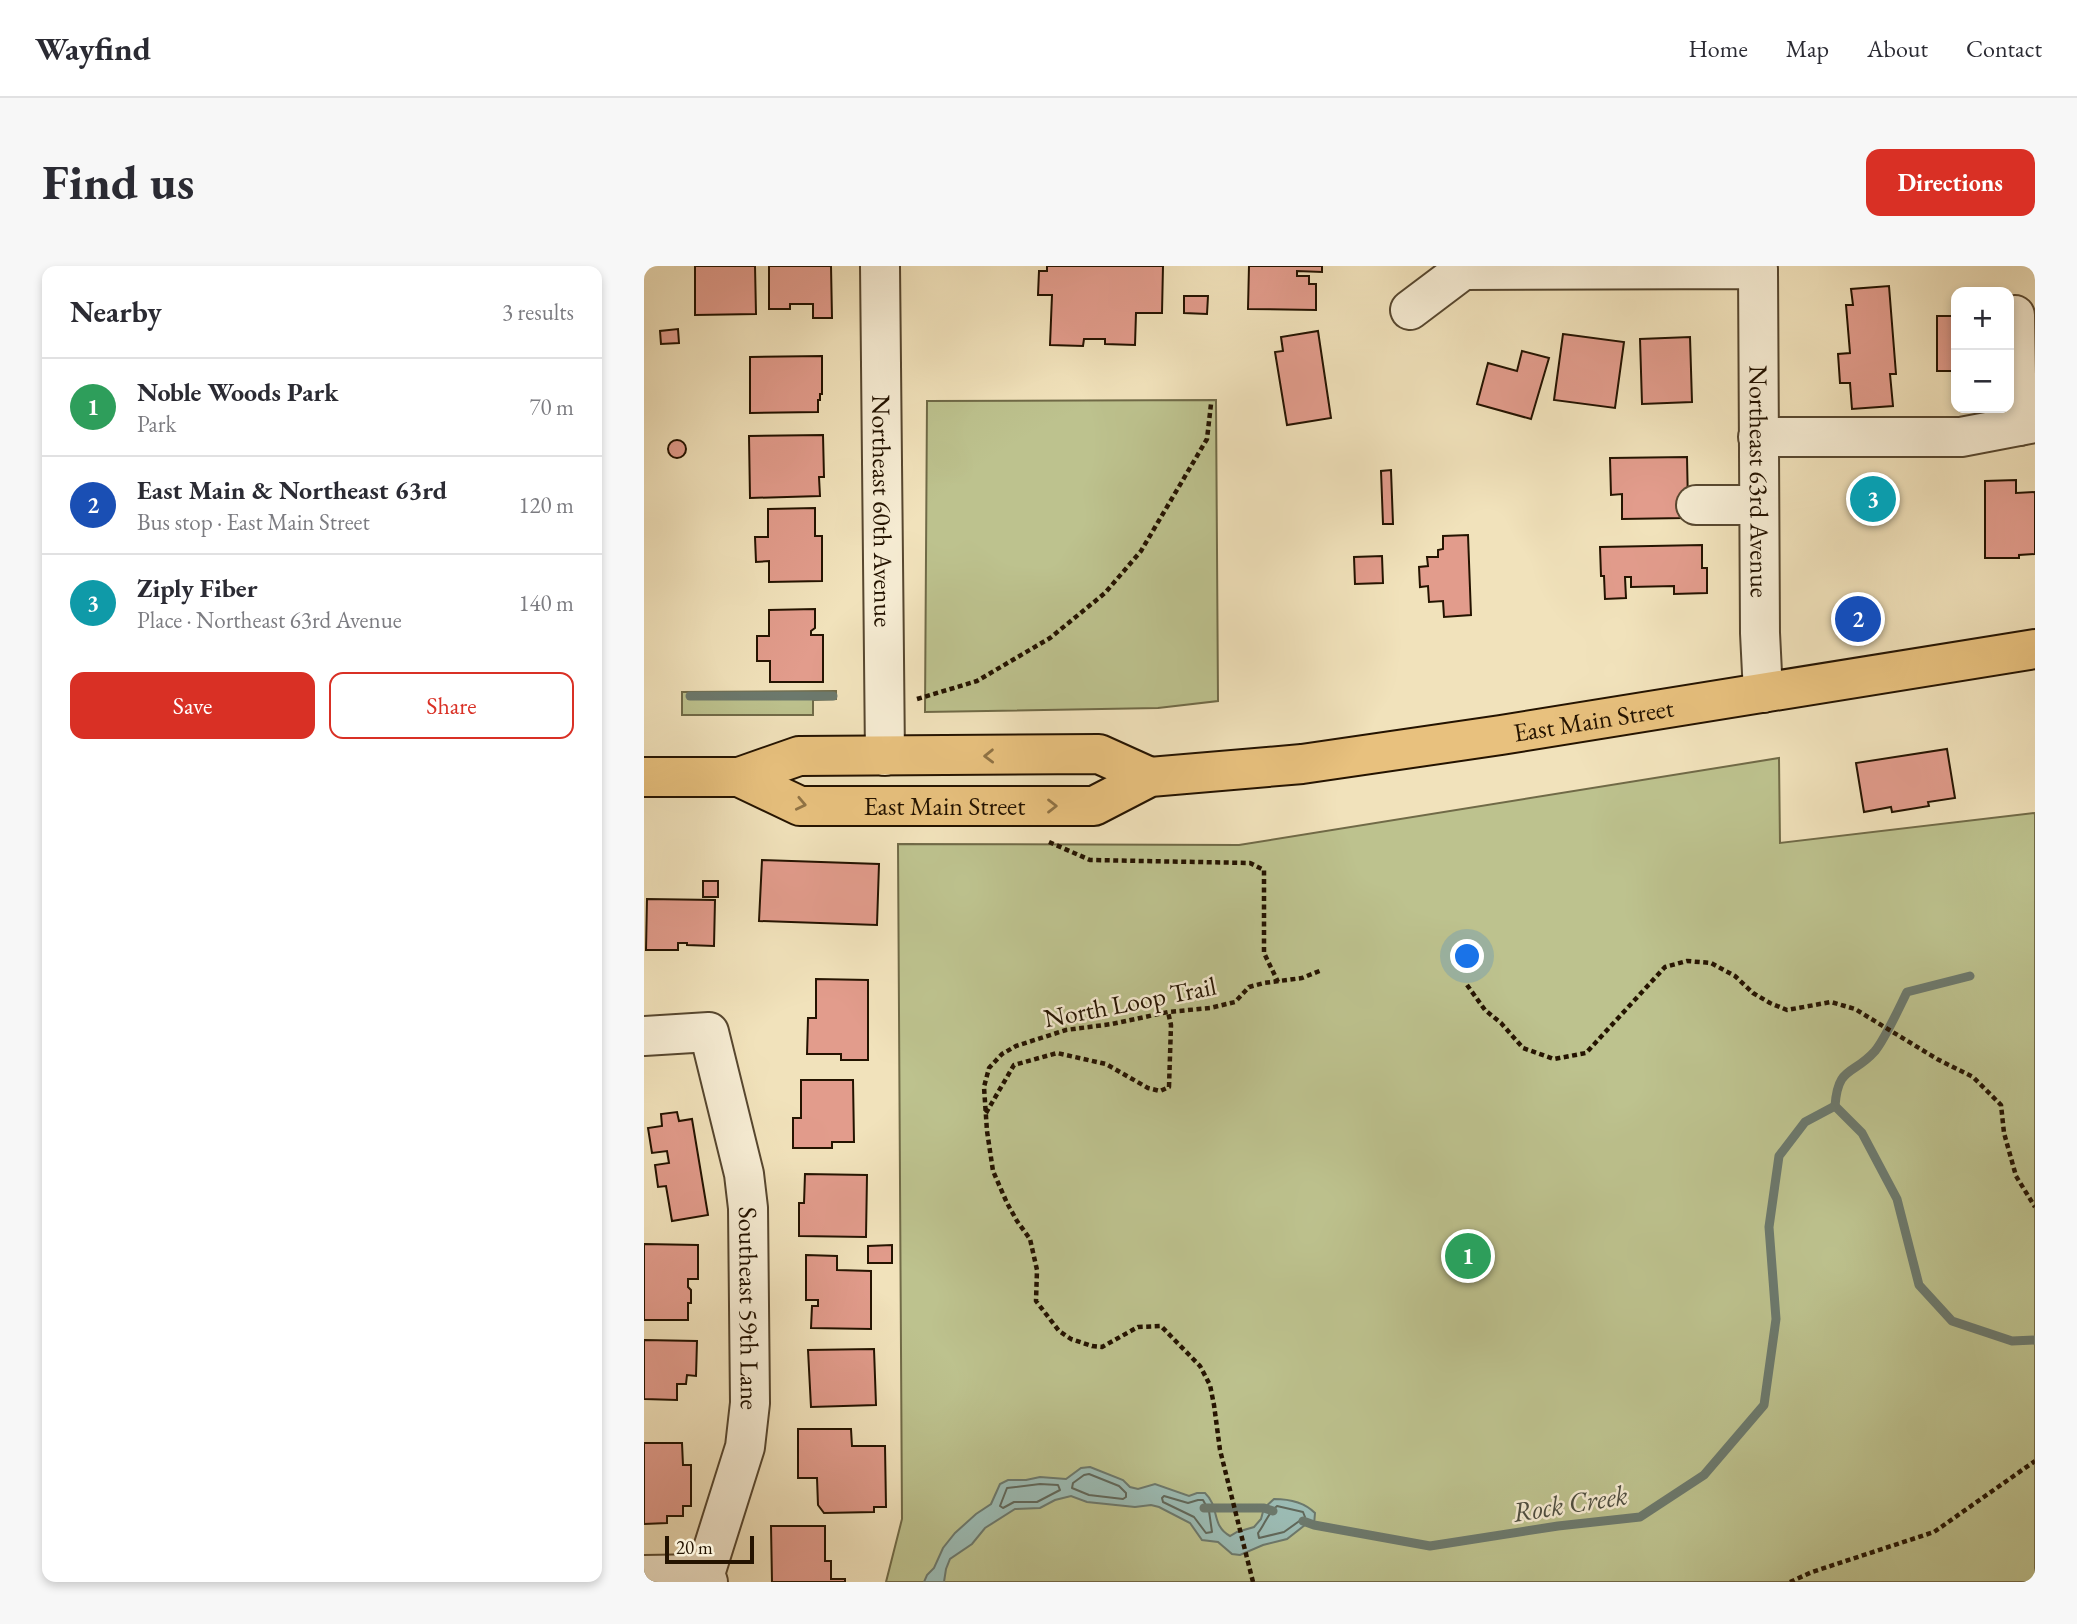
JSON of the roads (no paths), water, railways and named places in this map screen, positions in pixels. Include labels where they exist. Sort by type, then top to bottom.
[{"type":"main road","name":"East Main Street","points":[[739,777],[800,806],[1094,806],[1150,777],[1302,764],[1501,735],[2035,649]]},
{"type":"main road","name":"East Main Street","points":[[644,777],[739,777],[799,756],[1099,754],[1150,777]]},
{"type":"street","name":"Northeast 60th Avenue","points":[[880,266],[885,756]]},
{"type":"street","name":"Northeast 63rd Avenue","points":[[1410,310],[1463,270],[1758,269],[1760,633],[1763,693]]},
{"type":"street","points":[[1758,437],[1961,437],[2027,425],[2015,315]]},
{"type":"street","points":[[1696,505],[1759,505]]},
{"type":"street","name":"Southeast 59th Lane","points":[[644,1036],[709,1032],[746,1186],[750,1403],[745,1447],[706,1578]]},
{"type":"street","points":[[644,1575],[706,1578]]},
{"type":"water","points":[[1090,1467],[1138,1489],[1155,1484],[1189,1496],[1205,1493],[1213,1504],[1220,1527],[1230,1536],[1254,1527],[1261,1519],[1264,1508],[1274,1499],[1302,1504],[1315,1513],[1314,1525],[1305,1525],[1287,1539],[1240,1555],[1232,1554],[1218,1542],[1202,1540],[1190,1523],[1159,1507],[1087,1502],[1071,1496],[1040,1508],[1015,1509],[985,1528],[972,1544],[950,1559],[944,1582],[924,1582],[943,1548],[955,1533],[991,1504],[1000,1484],[1008,1480],[1040,1477],[1066,1479],[1081,1468]]},
{"type":"waterway","points":[[690,696],[833,696]]},
{"type":"waterway","points":[[1835,1106],[1843,1077],[1875,1051],[1907,992],[1970,976]]},
{"type":"waterway","name":"Rock Creek","points":[[1303,1521],[1430,1546],[1558,1526],[1640,1517],[1704,1475],[1764,1405],[1776,1319],[1769,1227],[1779,1156],[1805,1122],[1835,1106],[1862,1133],[1897,1199],[1919,1285],[1952,1321],[2012,1341],[2035,1340]]},
{"type":"waterway","name":"Rock Creek","points":[[1204,1508],[1264,1508],[1273,1511]]},
{"type":"place","name":"Ziply Fiber","points":[[1873,499]]},
{"type":"place","name":"East Main & Northeast 63rd","points":[[1858,619]]},
{"type":"place","name":"Noble Woods Park","points":[[1468,1256]]}]
